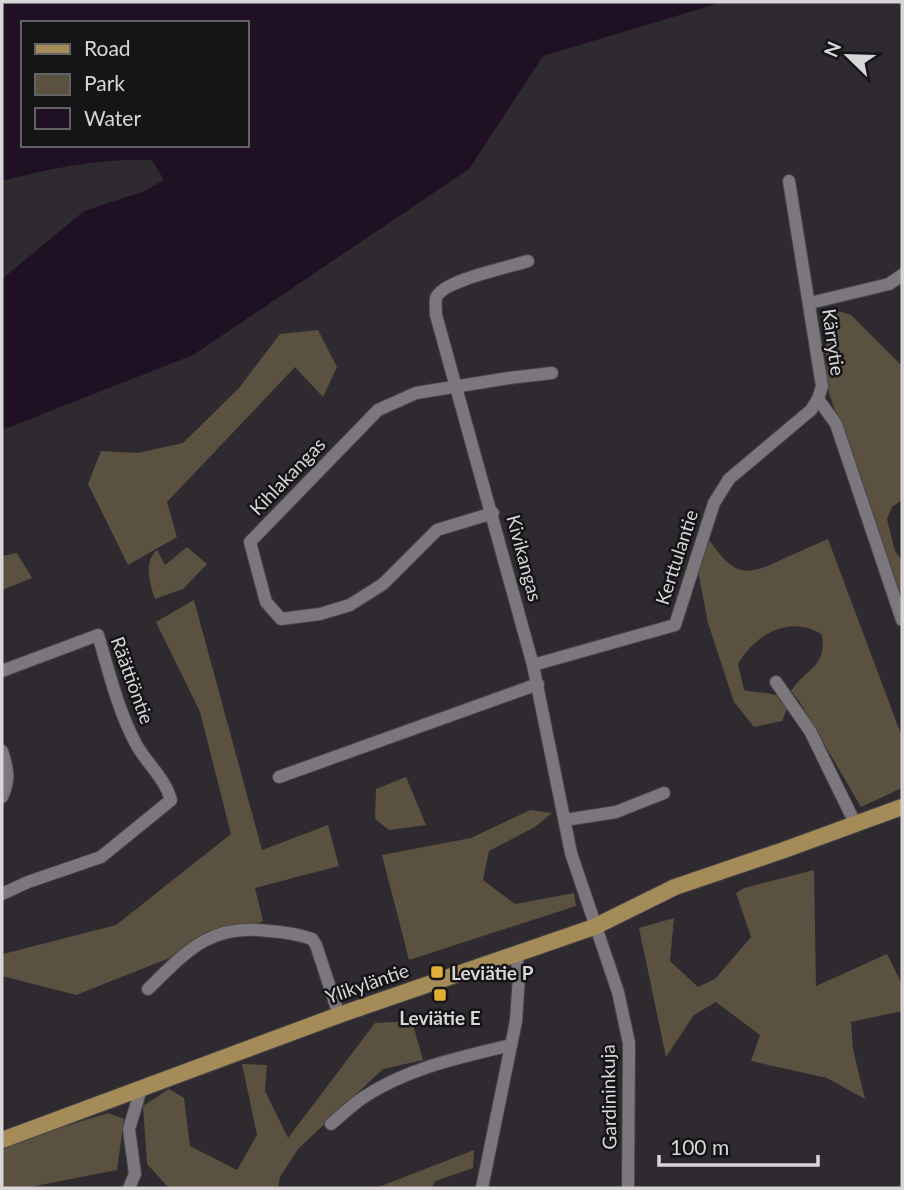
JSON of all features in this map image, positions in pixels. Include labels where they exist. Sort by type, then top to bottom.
[{"type":"main road","name":"Ylikyläntie","points":[[2,1140],[339,1015],[594,927],[675,887],[902,807]]},
{"type":"street","name":"Kärrytie","points":[[789,181],[822,386],[818,399],[836,424],[902,620]]},
{"type":"street","name":"Kivikangas","points":[[528,261],[442,289],[436,298],[436,315],[493,513],[538,684],[571,853],[594,927]]},
{"type":"street","points":[[810,303],[889,284],[902,275]]},
{"type":"street","points":[[455,387],[552,373]]},
{"type":"street","name":"Kihlakangas","points":[[455,387],[416,393],[378,410],[250,542],[266,602],[281,619],[320,614],[350,605],[383,584],[437,530],[493,513]]},
{"type":"street","name":"Kerttulantie","points":[[533,665],[675,625],[714,503],[729,479],[811,410],[818,399]]},
{"type":"street","name":"Räättiöntie","points":[[2,671],[98,635],[117,700],[137,745],[168,788],[171,800],[100,856],[2,894]]},
{"type":"street","points":[[776,682],[810,731],[856,825]]},
{"type":"street","points":[[279,777],[538,684]]},
{"type":"street","points":[[2,751],[9,783],[2,797]]},
{"type":"street","points":[[565,820],[616,812],[664,793]]},
{"type":"street","name":"Gardininkuja","points":[[594,927],[618,992],[629,1043],[628,1188]]},
{"type":"street","points":[[148,989],[172,965],[205,940],[228,930],[247,928],[294,934],[312,939],[316,945],[339,1015]]},
{"type":"street","points":[[482,1188],[511,1045],[519,991],[516,954]]},
{"type":"street","points":[[331,1124],[363,1098],[384,1086],[435,1064],[511,1045]]},
{"type":"street","points":[[129,1188],[135,1174],[129,1129],[141,1089]]},
{"type":"green space","points":[[838,311],[851,315],[902,366],[902,500],[892,507],[887,519],[895,551],[902,561],[902,610],[827,387],[826,334],[829,321]]},
{"type":"green space","points":[[318,330],[337,367],[323,397],[295,367],[167,502],[177,537],[128,565],[88,484],[101,451],[138,453],[183,443],[239,388],[280,334]]},
{"type":"green space","points":[[707,537],[724,559],[739,569],[748,571],[769,565],[828,539],[902,737],[902,788],[861,807],[791,691],[818,661],[823,646],[822,635],[798,626],[775,630],[754,644],[738,664],[744,690],[782,697],[787,709],[782,721],[754,727],[734,702],[708,623],[696,561]]},
{"type":"green space","points":[[187,547],[207,564],[183,589],[155,599],[149,573],[153,555],[157,550],[165,565]]},
{"type":"green space","points":[[17,553],[32,578],[2,590],[2,556]]},
{"type":"green space","points":[[194,600],[262,850],[328,825],[339,866],[255,888],[263,921],[76,995],[2,976],[3,954],[116,925],[231,834],[200,712],[156,622]]},
{"type":"green space","points":[[406,777],[426,825],[389,830],[375,819],[376,789]]},
{"type":"green space","points":[[530,810],[552,813],[535,827],[489,851],[483,880],[515,904],[574,893],[576,906],[409,960],[382,855],[471,838]]},
{"type":"green space","points":[[814,870],[816,986],[887,954],[902,984],[902,1011],[851,1022],[853,1049],[865,1099],[827,1078],[751,1061],[760,1035],[716,1002],[694,1015],[666,1057],[639,928],[674,918],[670,961],[698,987],[715,979],[751,937],[736,893],[744,888]]},
{"type":"green space","points":[[412,1021],[423,1060],[383,1069],[298,1149],[280,1177],[278,1188],[169,1188],[147,1164],[143,1106],[169,1089],[184,1098],[190,1146],[237,1170],[257,1135],[242,1064],[267,1065],[265,1091],[288,1138],[375,1023]]},
{"type":"green space","points":[[108,1113],[124,1119],[117,1170],[25,1188],[2,1188],[2,1150],[20,1140]]},
{"type":"green space","points":[[474,1150],[473,1168],[436,1181],[431,1188],[376,1188]]},
{"type":"water","points":[[2,2],[723,2],[543,56],[469,169],[193,355],[2,430],[2,279],[84,211],[142,192],[164,180],[152,160],[114,161],[39,172],[2,181]]},
{"type":"place","name":"Leviätie P","points":[[437,972]]},
{"type":"place","name":"Leviätie E","points":[[440,995]]}]
